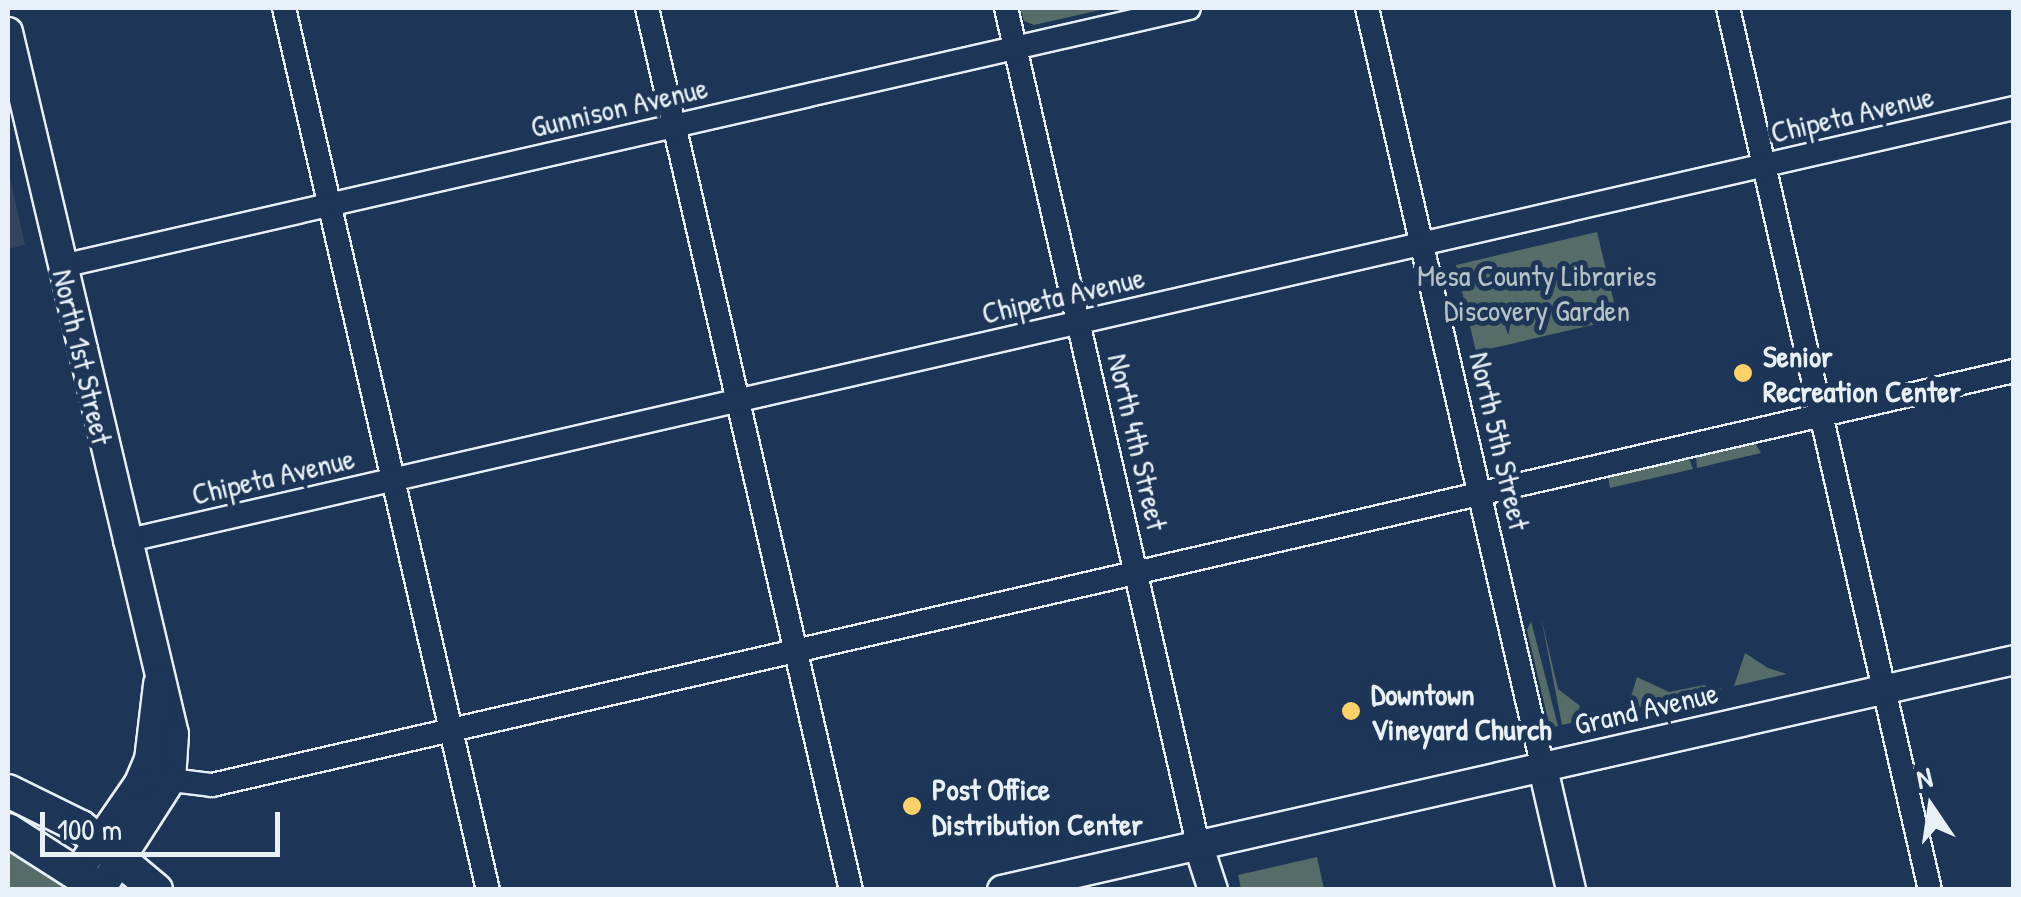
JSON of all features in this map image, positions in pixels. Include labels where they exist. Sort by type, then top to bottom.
[{"type":"highway","points":[[8,791],[110,850],[156,890]]},
{"type":"highway","points":[[8,830],[94,884]]},
{"type":"main road","name":"North 1st Street","points":[[8,32],[158,682],[174,734],[171,780],[110,850]]},
{"type":"main road","name":"Grand Avenue","points":[[1002,890],[1542,764],[2014,660]]},
{"type":"main road","name":"North 1st Street","points":[[94,884],[149,760],[158,682]]},
{"type":"main road","name":"North 5th Street","points":[[1542,764],[1571,890]]},
{"type":"main road","name":"North 4th Street","points":[[1198,844],[1212,890]]},
{"type":"street","points":[[284,8],[488,890]]},
{"type":"street","points":[[647,8],[851,890]]},
{"type":"street","name":"North 4th Street","points":[[1006,8],[1198,844]]},
{"type":"street","name":"Gunnison Avenue","points":[[62,266],[1189,8]]},
{"type":"street","name":"North 5th Street","points":[[1366,8],[1542,764]]},
{"type":"street","points":[[1728,8],[1930,890]]},
{"type":"street","name":"Chipeta Avenue","points":[[125,541],[2014,108]]},
{"type":"street","points":[[171,780],[212,785],[2014,370]]},
{"type":"shaded area","points":[[8,169],[25,245],[8,249]]},
{"type":"green space","points":[[1020,8],[1109,8],[1034,25],[1024,21]]},
{"type":"green space","name":"Mesa County Libraries Discovery Garden","points":[[1597,232],[1618,319],[1476,352],[1456,265]]},
{"type":"green space","points":[[1755,443],[1761,453],[1697,468],[1696,456]]},
{"type":"green space","points":[[1689,458],[1693,469],[1610,488],[1608,477]]},
{"type":"green space","points":[[1541,617],[1558,689],[1580,706],[1575,722],[1562,725]]},
{"type":"green space","points":[[1531,621],[1558,726],[1550,728],[1527,630]]},
{"type":"green space","points":[[1745,653],[1768,668],[1787,674],[1734,686]]},
{"type":"green space","points":[[1637,677],[1669,692],[1704,685],[1722,689],[1627,710]]},
{"type":"green space","points":[[8,852],[53,878],[66,889],[8,889]]},
{"type":"green space","points":[[1317,857],[1324,889],[1241,889],[1238,875]]},
{"type":"place","name":"Senior Recreation Center","points":[[1743,373]]},
{"type":"place","name":"Downtown Vineyard Church","points":[[1351,711]]},
{"type":"place","name":"Post Office Distribution Center","points":[[912,806]]}]
